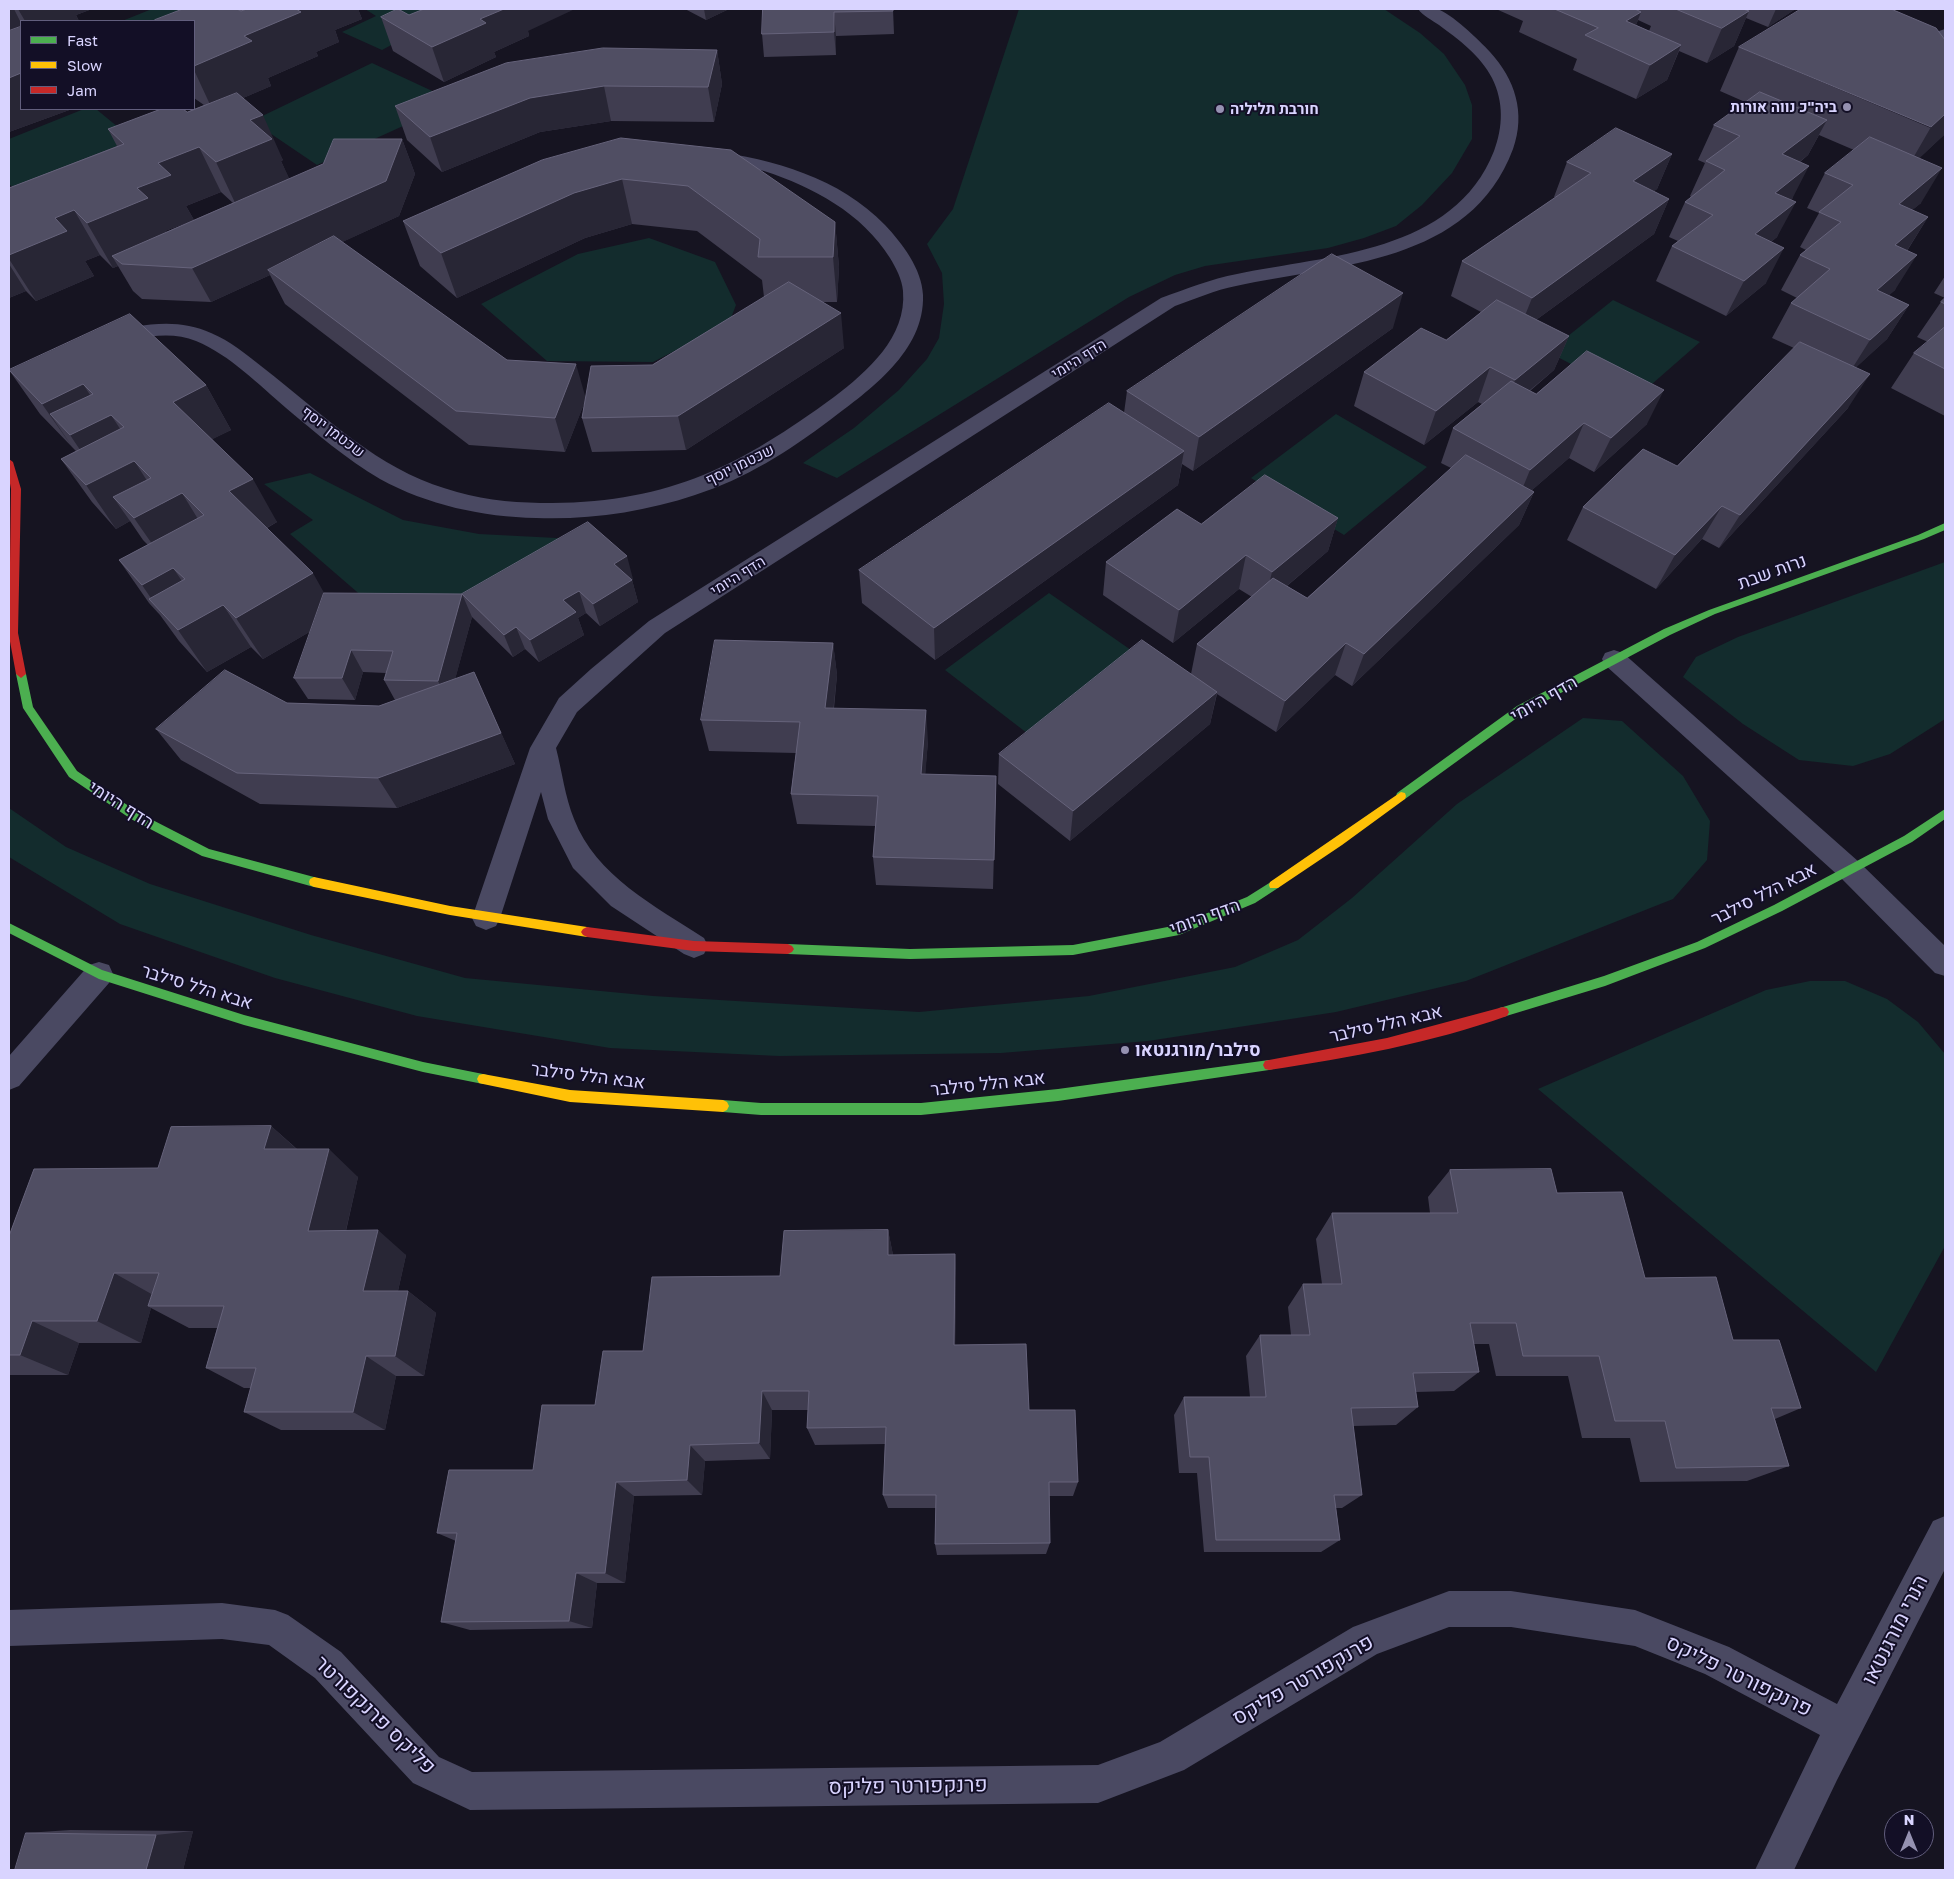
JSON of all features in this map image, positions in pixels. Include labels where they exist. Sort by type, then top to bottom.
[{"type":"street","name":"הדף היומי","points":[[486,918],[543,748],[568,705],[657,627],[1168,302],[1233,281],[1356,256],[1405,243],[1436,230],[1459,215],[1477,198],[1491,176],[1504,148],[1510,127],[1512,109],[1502,80],[1489,61],[1472,42],[1426,9]]},
{"type":"street","points":[[1945,34],[1922,51],[1945,77]]},
{"type":"street","name":"שכטמן יוסף","points":[[97,343],[121,336],[155,330],[183,330],[216,341],[353,449],[392,475],[442,496],[501,508],[566,511],[629,504],[682,492],[726,475],[780,446],[867,382],[898,348],[911,319],[913,283],[896,249],[864,213],[820,187],[762,164],[715,156],[689,156]]},
{"type":"street","name":"הדף היומי","points":[[9,462],[16,489],[13,633],[28,708],[73,774],[135,816],[206,853],[346,890],[486,918],[694,946],[910,954],[1073,950],[1179,930],[1251,900],[1338,842],[1521,710],[1614,659]]},
{"type":"street","name":"נרות שבת","points":[[1614,659],[1712,612],[1912,540],[1945,526]]},
{"type":"street","points":[[1614,659],[1850,870],[1945,964]]},
{"type":"street","points":[[543,748],[561,819],[582,860],[621,898],[694,946]]},
{"type":"street","name":"אבא הלל סילבר","points":[[9,928],[98,974],[244,1020],[422,1067],[570,1096],[761,1109],[921,1109],[1058,1095],[1330,1056],[1458,1026],[1605,981],[1702,945],[1778,908],[1908,839],[1945,813]]},
{"type":"street","points":[[9,1077],[98,974]]},
{"type":"street","name":"הנרי מורגנטאו","points":[[1774,1870],[1945,1533]]},
{"type":"street","name":"פרנקפורטר פליקס","points":[[805,1787],[1098,1784],[1171,1757],[1366,1640],[1449,1609],[1511,1609],[1635,1628],[1716,1660],[1845,1728]]},
{"type":"street","name":"פליקס פרנקפורטר","points":[[9,1628],[222,1621],[275,1628],[328,1665],[426,1770],[470,1791],[805,1787]]},
{"type":"green space","points":[[152,9],[181,9],[223,36],[195,20],[124,20]]},
{"type":"green space","points":[[365,9],[458,9],[382,50],[342,32],[376,16]]},
{"type":"green space","points":[[1019,9],[1384,9],[1420,33],[1444,54],[1465,85],[1472,105],[1472,139],[1452,173],[1422,205],[1396,226],[1364,238],[1328,248],[1205,266],[1175,275],[1129,297],[837,478],[803,463],[854,428],[899,390],[927,359],[939,338],[944,304],[942,273],[927,244],[953,209]]},
{"type":"green space","points":[[372,63],[456,102],[317,165],[252,121]]},
{"type":"green space","points":[[82,110],[97,110],[146,150],[27,200],[9,184],[9,139]]},
{"type":"green space","points":[[649,238],[715,262],[736,305],[729,323],[653,362],[547,361],[481,304],[578,254]]},
{"type":"green space","points":[[1613,300],[1700,342],[1636,398],[1548,352]]},
{"type":"green space","points":[[1336,414],[1427,467],[1344,535],[1251,478]]},
{"type":"green space","points":[[310,473],[403,520],[479,534],[576,539],[470,595],[364,598],[290,534],[313,520],[264,484]]},
{"type":"green space","points":[[1945,562],[1945,719],[1890,754],[1853,766],[1799,760],[1743,724],[1683,677],[1696,657],[1738,637]]},
{"type":"green space","points":[[1049,593],[1141,657],[1036,740],[945,670]]},
{"type":"green space","points":[[1583,718],[1622,721],[1683,776],[1710,821],[1707,860],[1673,899],[1466,981],[1336,1012],[1148,1041],[1001,1053],[779,1056],[610,1048],[417,1016],[275,978],[120,924],[9,857],[9,808],[66,847],[150,884],[311,935],[465,978],[653,996],[919,1012],[1089,996],[1235,967],[1298,940],[1352,898],[1457,804]]},
{"type":"green space","points":[[1810,981],[1845,981],[1887,999],[1918,1022],[1945,1054],[1945,1246],[1876,1372],[1538,1089],[1766,990]]},
{"type":"building","points":[[183,9],[237,9],[241,11],[247,9],[296,9],[301,12],[244,36],[252,41],[195,66],[195,20],[155,20]]},
{"type":"building","points":[[398,9],[409,15],[424,9],[504,9],[480,19],[486,23],[432,47],[381,17]]},
{"type":"building","points":[[763,9],[893,9],[893,11],[834,12],[834,32],[762,34]]},
{"type":"building","points":[[1555,9],[1635,9],[1641,12],[1626,21],[1681,45],[1650,65],[1585,35],[1598,28]]},
{"type":"building","points":[[1676,9],[1743,9],[1749,11],[1722,28]]},
{"type":"building","points":[[1801,9],[1891,9],[1936,28],[1945,40],[1945,114],[1931,127],[1739,47]]},
{"type":"building","points":[[20,27],[20,73],[9,78],[9,31]]},
{"type":"building","points":[[603,48],[717,50],[708,87],[604,86],[530,98],[430,137],[395,106],[506,63]]},
{"type":"building","points":[[1760,92],[1827,120],[1782,154],[1809,166],[1775,193],[1796,202],[1755,234],[1784,248],[1744,281],[1672,246],[1713,215],[1685,202],[1725,170],[1706,161],[1740,136],[1714,125]]},
{"type":"building","points":[[237,93],[263,115],[250,120],[272,139],[216,162],[199,147],[158,163],[171,175],[137,188],[148,198],[87,223],[74,210],[55,218],[67,231],[9,255],[9,188],[124,144],[108,129],[158,110],[184,110],[187,112]]},
{"type":"building","points":[[1616,128],[1672,154],[1633,181],[1669,199],[1532,298],[1462,261],[1591,173],[1567,162]]},
{"type":"building","points":[[1870,137],[1942,168],[1899,204],[1928,217],[1895,245],[1917,255],[1877,290],[1909,305],[1870,340],[1791,303],[1830,269],[1800,255],[1841,222],[1819,212],[1853,185],[1825,173]]},
{"type":"building","points":[[621,138],[731,150],[835,222],[833,257],[758,257],[760,239],[688,186],[622,179],[574,193],[441,253],[403,221],[542,160]]},
{"type":"building","points":[[334,139],[402,139],[386,181],[192,268],[122,264],[112,256],[323,164]]},
{"type":"building","points":[[334,236],[507,360],[576,364],[555,418],[456,411],[268,270]]},
{"type":"building","points":[[1332,254],[1403,293],[1199,437],[1127,391]]},
{"type":"building","points":[[789,282],[841,313],[678,416],[582,418],[591,366],[652,365]]},
{"type":"building","points":[[1497,300],[1569,336],[1515,380],[1490,367],[1436,411],[1364,372],[1421,328],[1446,340]]},
{"type":"building","points":[[130,314],[206,385],[173,402],[253,479],[229,491],[313,573],[236,618],[223,605],[178,630],[149,599],[185,579],[173,568],[142,585],[119,560],[204,515],[182,493],[134,518],[113,497],[151,478],[134,461],[86,485],[61,459],[124,427],[111,415],[70,435],[50,414],[93,394],[83,384],[42,404],[9,370]]},
{"type":"building","points":[[1945,327],[1945,369],[1914,353]]},
{"type":"building","points":[[1800,342],[1870,374],[1740,515],[1722,506],[1675,555],[1583,507],[1643,449],[1677,466]]},
{"type":"building","points":[[1587,351],[1664,390],[1611,438],[1584,423],[1530,470],[1453,428],[1511,381],[1536,394]]},
{"type":"building","points":[[1109,403],[1184,451],[934,628],[859,570]]},
{"type":"building","points":[[1466,455],[1534,492],[1364,654],[1346,643],[1285,701],[1197,644],[1273,578],[1307,598]]},
{"type":"building","points":[[1265,475],[1338,518],[1272,572],[1246,555],[1179,610],[1106,562],[1177,509],[1201,524]]},
{"type":"building","points":[[588,522],[627,556],[614,564],[632,580],[593,604],[579,591],[563,600],[576,612],[530,640],[516,627],[504,635],[462,594]]},
{"type":"building","points":[[324,593],[462,594],[438,681],[384,680],[393,651],[351,650],[342,678],[294,678]]},
{"type":"building","points":[[715,640],[833,643],[825,708],[926,710],[921,774],[996,776],[994,860],[873,857],[878,796],[791,794],[800,722],[701,720]]},
{"type":"building","points":[[1142,640],[1217,692],[1073,811],[999,754]]},
{"type":"building","points":[[225,670],[287,703],[379,706],[474,672],[501,733],[378,778],[237,773],[156,729]]},
{"type":"building","points":[[271,1126],[264,1149],[329,1149],[308,1231],[378,1230],[363,1291],[408,1291],[395,1356],[366,1356],[353,1412],[244,1412],[256,1368],[206,1368],[224,1306],[148,1306],[159,1273],[114,1273],[97,1321],[32,1321],[20,1355],[9,1355],[9,1236],[34,1169],[158,1168],[171,1127]]},
{"type":"building","points":[[1551,1169],[1557,1193],[1622,1192],[1645,1278],[1716,1277],[1733,1340],[1779,1340],[1801,1408],[1771,1408],[1789,1466],[1676,1468],[1665,1421],[1615,1421],[1599,1356],[1523,1356],[1516,1323],[1470,1323],[1479,1372],[1413,1373],[1418,1407],[1351,1408],[1362,1495],[1334,1495],[1340,1540],[1216,1540],[1209,1457],[1190,1457],[1184,1397],[1266,1397],[1260,1335],[1310,1335],[1303,1284],[1342,1284],[1332,1213],[1458,1213],[1450,1170]]},
{"type":"building","points":[[888,1230],[888,1255],[955,1254],[954,1345],[1026,1344],[1029,1410],[1075,1410],[1078,1482],[1049,1482],[1050,1543],[935,1544],[936,1495],[883,1495],[886,1427],[807,1428],[809,1391],[762,1391],[759,1443],[690,1445],[687,1480],[616,1482],[605,1573],[576,1573],[569,1621],[441,1622],[457,1533],[437,1533],[449,1470],[533,1470],[542,1405],[595,1405],[603,1351],[643,1351],[652,1277],[780,1276],[784,1231]]},
{"type":"building","points":[[26,1833],[156,1835],[146,1870],[15,1870]]},
{"type":"traffic: fast","points":[[1401,796],[1521,709],[1667,632],[1712,612],[1921,537],[1945,526]]},
{"type":"traffic: fast","points":[[21,674],[28,708],[73,774],[135,816],[206,853],[314,882]]},
{"type":"traffic: fast","points":[[1503,1012],[1605,981],[1701,945],[1778,908],[1908,839],[1945,813]]},
{"type":"traffic: fast","points":[[788,949],[910,954],[1073,950],[1179,930],[1251,900],[1274,885]]},
{"type":"traffic: fast","points":[[9,928],[99,974],[244,1020],[423,1067],[483,1079]]},
{"type":"traffic: fast","points":[[723,1106],[761,1109],[921,1109],[1058,1095],[1269,1065]]},
{"type":"traffic: slow","points":[[1274,885],[1338,842],[1401,796]]},
{"type":"traffic: slow","points":[[314,882],[450,911],[587,932]]},
{"type":"traffic: slow","points":[[483,1079],[570,1096],[723,1106]]},
{"type":"traffic: jam","points":[[9,462],[16,489],[13,633],[21,674]]},
{"type":"traffic: jam","points":[[587,932],[694,946],[788,949]]},
{"type":"traffic: jam","points":[[1269,1065],[1387,1043],[1503,1012]]},
{"type":"place","name":"ביה\"כ נווה אורות","points":[[1847,107]]},
{"type":"place","name":"חורבת תליליה","points":[[1220,109]]},
{"type":"place","name":"סילבר/מורגנטאו","points":[[1125,1050]]}]
